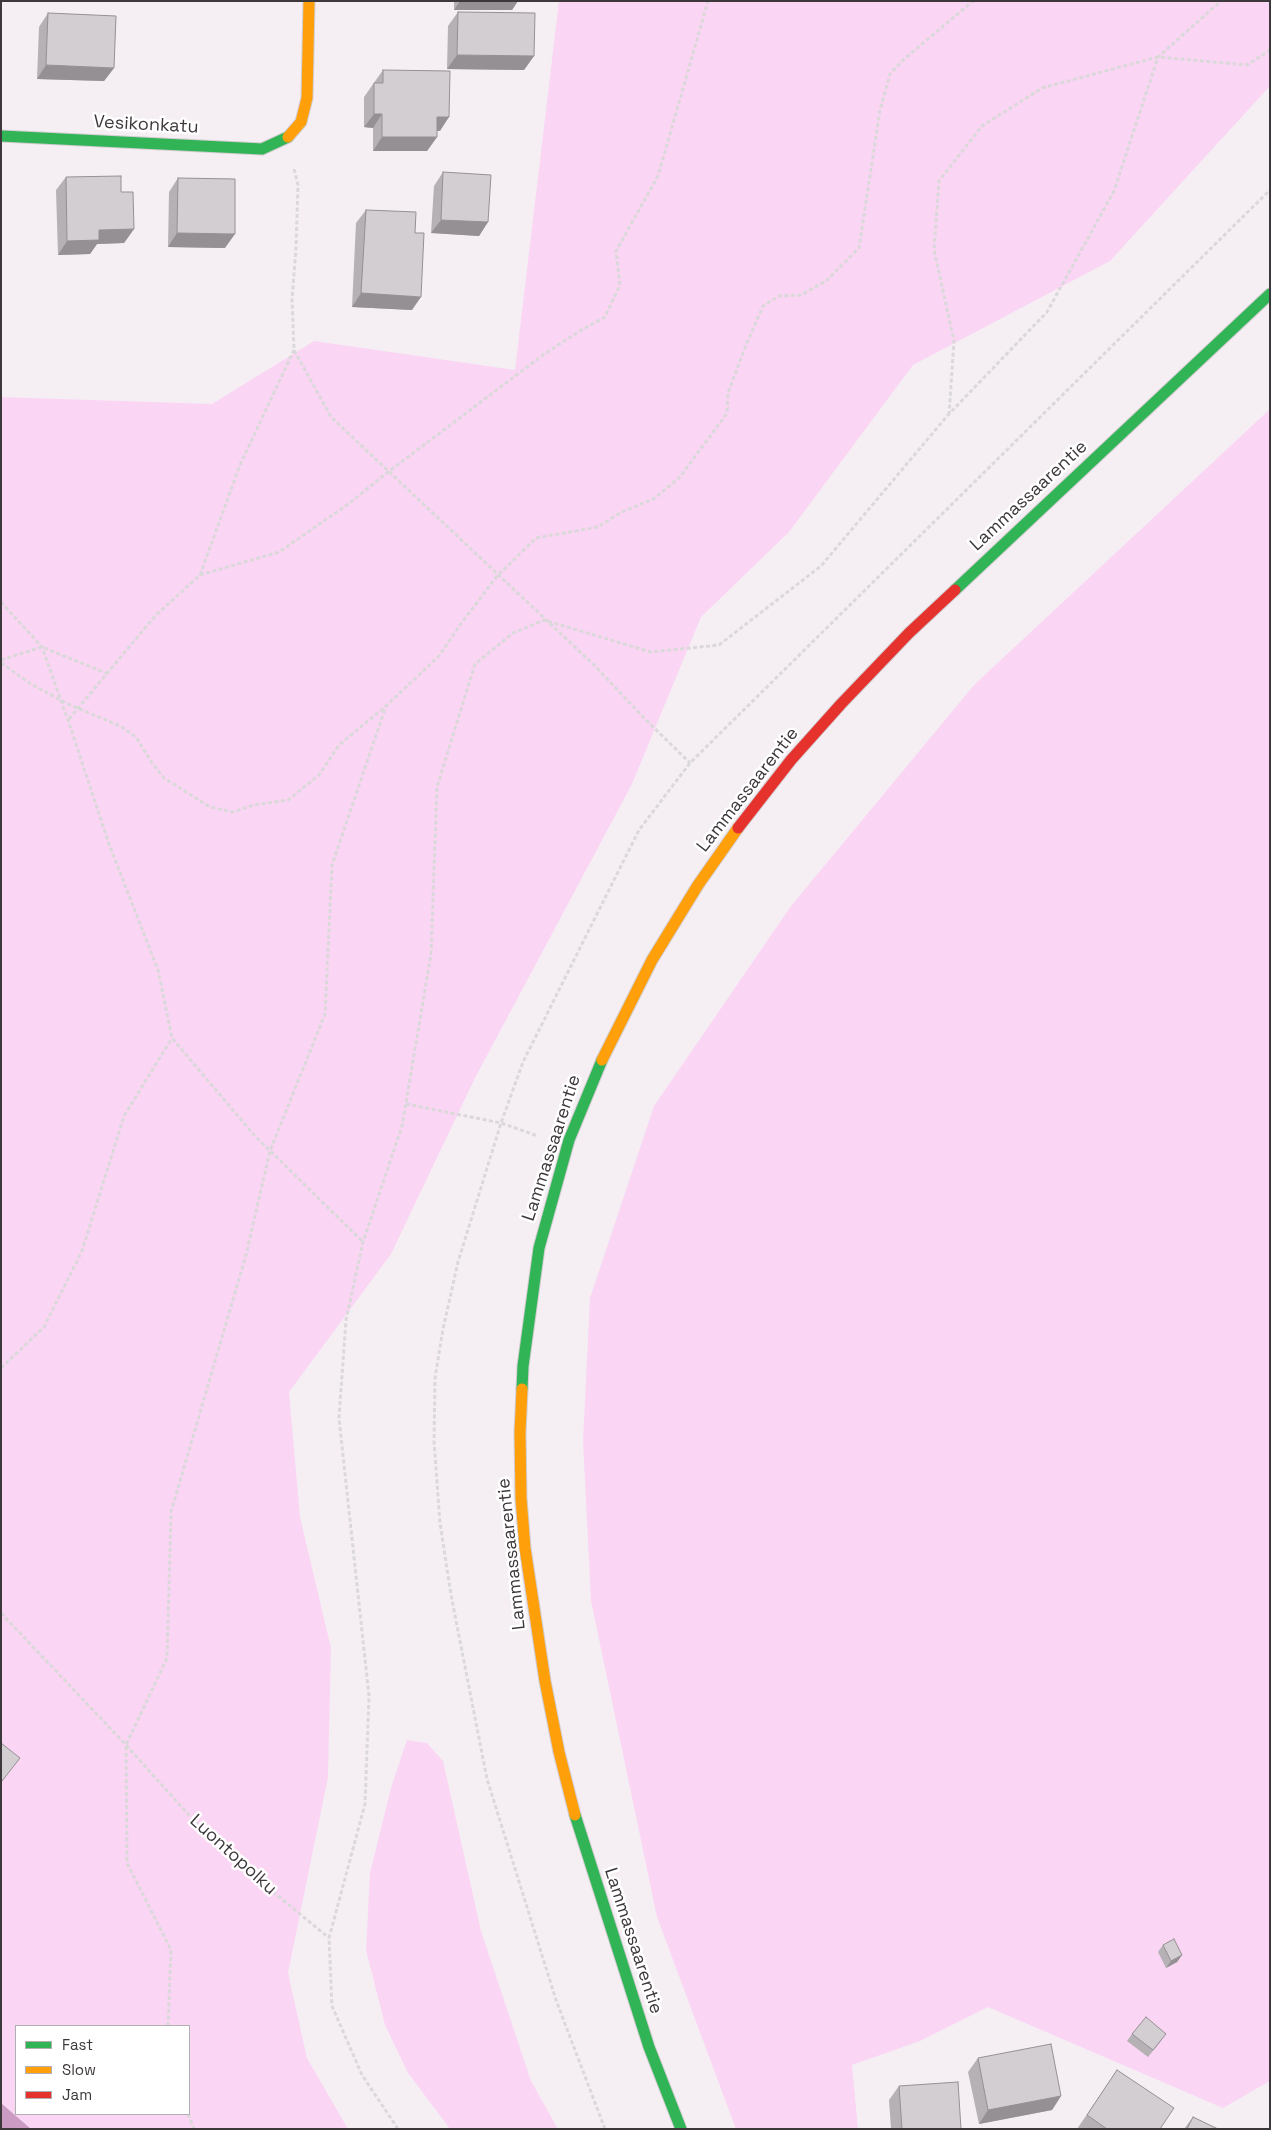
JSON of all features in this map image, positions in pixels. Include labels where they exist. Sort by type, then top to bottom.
[{"type":"street","points":[[286,139],[301,122],[307,98],[309,1]]},
{"type":"street","name":"Vesikonkatu","points":[[1,136],[262,150],[286,139]]},
{"type":"street","name":"Lammassaarentie","points":[[681,2129],[646,2038],[580,1834],[559,1752],[545,1681],[525,1548],[520,1451],[522,1366],[539,1248],[569,1140],[598,1067],[652,960],[698,884],[738,828],[791,760],[909,632],[1270,294]]},
{"type":"path","points":[[68,720],[155,616],[200,575],[279,552],[347,505],[543,355],[605,317],[620,285],[616,251],[658,176],[708,1]]},
{"type":"path","points":[[1,662],[31,684],[78,708],[120,726],[136,737],[164,778],[210,807],[233,812],[288,800],[319,775],[339,745],[386,706],[439,656],[497,576],[536,538],[598,527],[620,513],[654,498],[680,477],[727,413],[728,394],[763,306],[779,296],[801,295],[826,281],[859,248],[880,110],[890,74],[903,60],[973,1]]},
{"type":"path","points":[[398,2129],[362,2075],[332,2006],[329,1938],[365,1804],[369,1696],[339,1418],[346,1320],[363,1242],[402,1126],[431,954],[437,787],[475,664],[513,632],[544,620],[651,652],[719,645],[821,566],[948,415],[1047,312],[1114,191],[1158,57],[1221,1]]},
{"type":"path","points":[[948,415],[954,341],[934,250],[939,181],[982,126],[1042,88],[1158,57],[1247,65],[1270,50]]},
{"type":"path","points":[[286,139],[298,185],[292,299],[294,350],[331,417],[497,576],[594,665],[690,763]]},
{"type":"path","points":[[605,2129],[556,2000],[487,1779],[451,1595],[440,1522],[434,1442],[435,1378],[443,1329],[458,1262],[501,1123],[523,1062],[639,830],[690,763],[1270,190]]},
{"type":"path","points":[[200,575],[240,465],[294,350]]},
{"type":"path","points":[[1,602],[42,648],[109,844],[158,970],[172,1038],[254,1136],[363,1242]]},
{"type":"path","points":[[1,662],[42,648],[106,673]]},
{"type":"path","points":[[168,2025],[171,1950],[127,1863],[126,1745],[167,1658],[171,1512],[246,1255],[270,1151],[326,1014],[332,865],[386,706]]},
{"type":"path","points":[[1,1368],[44,1327],[82,1251],[124,1116],[172,1038]]},
{"type":"path","points":[[406,1104],[501,1123],[540,1136]]},
{"type":"path","name":"Luontopolku","points":[[1,1613],[126,1745],[175,1802],[214,1843],[329,1938]]},
{"type":"path","points":[[188,2115],[194,2129]]},
{"type":"shaded area","points":[[559,1],[1270,1],[1270,86],[1110,261],[913,365],[789,532],[701,617],[632,784],[475,1078],[391,1254],[289,1392],[300,1517],[331,1648],[328,1777],[288,1973],[307,2058],[348,2129],[31,2129],[1,2103],[1,397],[212,404],[314,341],[515,370]]},
{"type":"shaded area","points":[[1270,409],[1270,2081],[1223,2108],[988,2007],[920,2041],[852,2065],[858,2129],[736,2129],[657,1917],[591,1601],[583,1441],[590,1298],[654,1106],[791,906],[974,685]]},
{"type":"shaded area","points":[[407,1740],[427,1743],[443,1761],[481,1931],[531,2081],[558,2129],[450,2129],[408,2073],[385,2025],[366,1950],[370,1873],[391,1788]]},
{"type":"shaded area","points":[[1,2103],[31,2129],[1,2129]]},
{"type":"building","points":[[458,12],[535,13],[534,56],[457,55]]},
{"type":"building","points":[[48,13],[116,16],[114,68],[46,65]]},
{"type":"building","points":[[383,70],[450,71],[449,117],[437,117],[437,137],[382,137],[382,114],[374,114],[374,83],[383,83]]},
{"type":"building","points":[[443,172],[491,175],[488,222],[441,220]]},
{"type":"building","points":[[121,176],[121,192],[133,192],[134,229],[99,230],[99,240],[67,241],[66,177]]},
{"type":"building","points":[[178,178],[235,179],[235,234],[177,233]]},
{"type":"building","points":[[366,210],[416,212],[415,233],[424,233],[421,297],[361,293]]},
{"type":"building","points":[[1,1743],[20,1758],[2,1781],[1,1780]]},
{"type":"building","points":[[1174,1939],[1182,1955],[1171,1961],[1163,1945]]},
{"type":"building","points":[[1146,2017],[1166,2034],[1153,2050],[1132,2034]]},
{"type":"building","points":[[1051,2044],[1061,2096],[988,2110],[978,2058]]},
{"type":"building","points":[[1117,2070],[1174,2108],[1160,2129],[1107,2129],[1087,2115]]},
{"type":"building","points":[[958,2082],[961,2129],[902,2129],[899,2086]]},
{"type":"building","points":[[1193,2117],[1218,2129],[1187,2129]]},
{"type":"traffic: fast","points":[[1,136],[262,149],[288,137]]},
{"type":"traffic: fast","points":[[955,590],[1270,294]]},
{"type":"traffic: fast","points":[[522,1389],[523,1366],[539,1248],[569,1140],[602,1060]]},
{"type":"traffic: fast","points":[[575,1815],[649,2047],[681,2129]]},
{"type":"traffic: slow","points":[[288,137],[301,122],[307,98],[309,1]]},
{"type":"traffic: slow","points":[[602,1060],[652,960],[698,885],[738,828]]},
{"type":"traffic: slow","points":[[522,1389],[520,1433],[521,1498],[525,1548],[545,1681],[559,1752],[575,1815]]},
{"type":"traffic: jam","points":[[738,828],[791,760],[841,704],[909,633],[955,590]]}]
